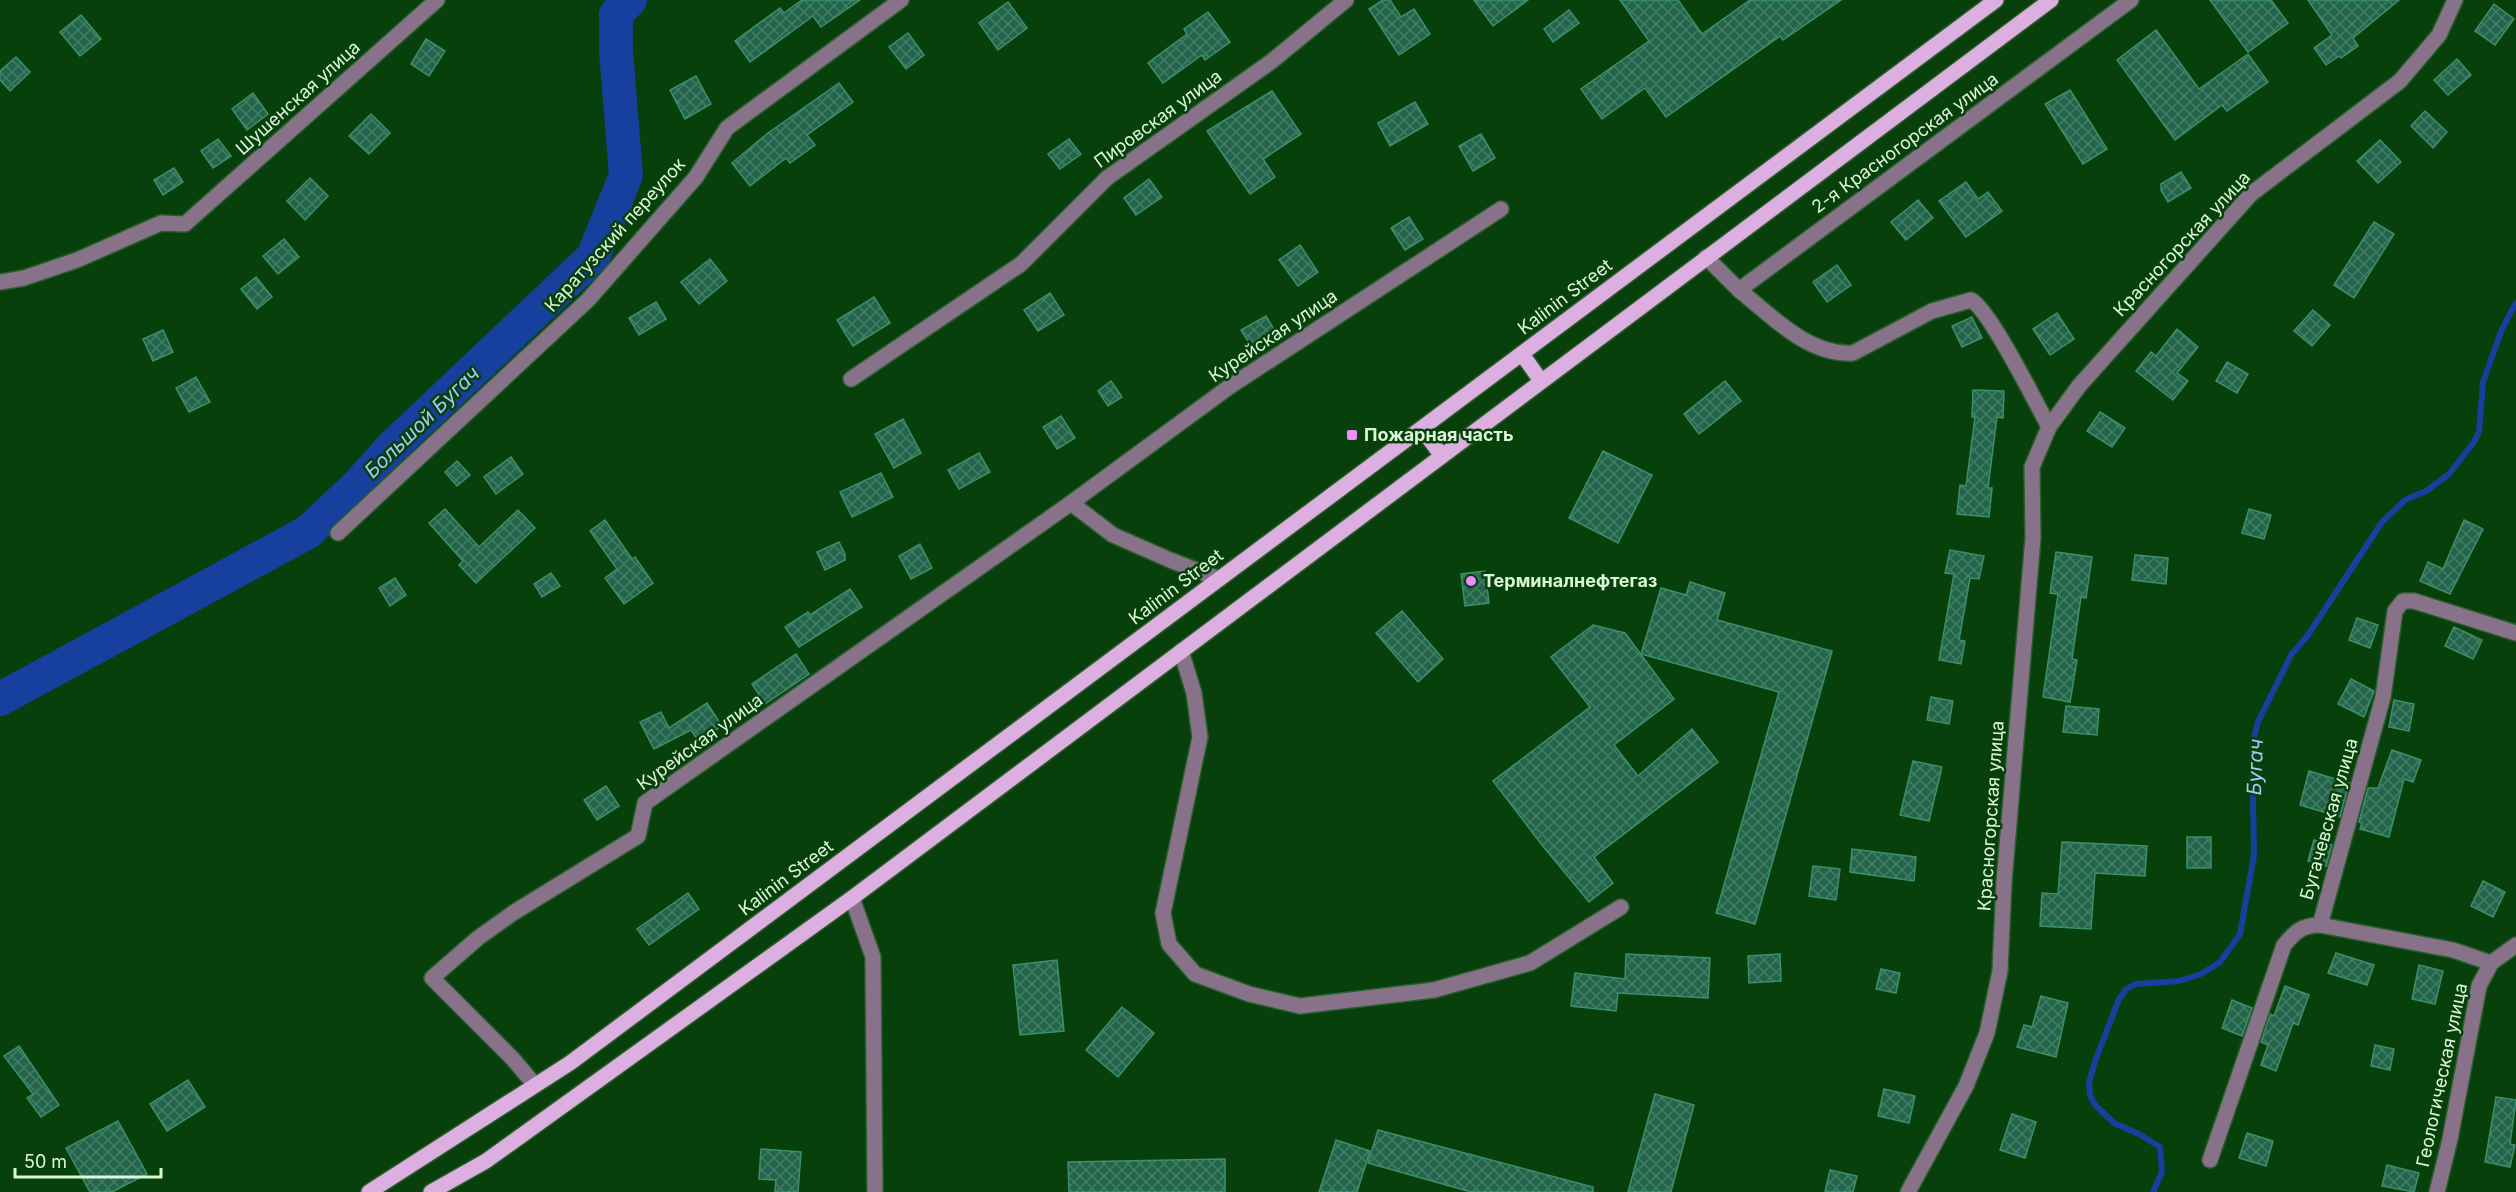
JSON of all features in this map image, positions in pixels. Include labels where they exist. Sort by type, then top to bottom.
[{"type":"main road","name":"Kalinin Street","points":[[369,1192],[451,1142],[579,1056],[1996,0]]},
{"type":"main road","points":[[431,1192],[486,1161],[852,898],[2051,0]]},
{"type":"main road","points":[[1522,354],[1541,381]]},
{"type":"main road","points":[[1422,429],[1442,456]]},
{"type":"street","name":"Шушенская улица","points":[[0,282],[24,278],[76,260],[161,223],[185,224],[437,0]]},
{"type":"street","name":"Каратузский переулок","points":[[338,533],[588,300],[696,177],[727,129],[901,0]]},
{"type":"street","name":"Пировская улица","points":[[851,378],[1021,264],[1107,178],[1272,61],[1346,0]]},
{"type":"street","name":"2-я Красногорская улица","points":[[1739,290],[2131,0]]},
{"type":"street","name":"Красногорская улица","points":[[1908,1192],[1966,1086],[1987,1033],[2000,972],[2004,882],[2033,538],[2032,467],[2049,427],[2079,386],[2251,194],[2400,81],[2439,35],[2455,0]]},
{"type":"street","name":"Курейская улица","points":[[535,1085],[513,1059],[432,978],[478,938],[513,913],[638,836],[645,803],[1071,503],[1229,387],[1501,209]]},
{"type":"street","points":[[1706,257],[1739,290],[1809,344],[1839,354],[1853,353],[1932,311],[1971,300],[1977,303],[1991,322],[2049,427]]},
{"type":"street","points":[[1071,503],[1113,535],[1220,579]]},
{"type":"street","name":"Бугачевская улица","points":[[2210,1160],[2284,945],[2306,925],[2320,925],[2383,697],[2395,611],[2403,601],[2414,601],[2516,633]]},
{"type":"street","points":[[1181,651],[1194,693],[1200,737],[1163,913],[1169,944],[1195,974],[1249,994],[1300,1006],[1434,990],[1530,963],[1621,907]]},
{"type":"street","points":[[852,898],[873,957],[875,1192]]},
{"type":"street","points":[[2320,925],[2452,950],[2491,963]]},
{"type":"street","name":"Геологическая улица","points":[[2437,1192],[2450,1139],[2479,986],[2491,963],[2516,945]]},
{"type":"building","points":[[802,0],[860,0],[821,27],[813,16],[750,62],[735,41],[780,8],[784,13]]},
{"type":"building","points":[[1383,0],[1390,0],[1401,17],[1414,9],[1430,34],[1399,55],[1369,9]]},
{"type":"building","points":[[1474,0],[1528,0],[1493,26]]},
{"type":"building","points":[[1620,0],[1678,0],[1702,34],[1750,0],[1841,0],[1783,40],[1780,36],[1666,117],[1645,88],[1602,119],[1581,89],[1649,41]]},
{"type":"building","points":[[2210,0],[2271,0],[2288,23],[2248,52]]},
{"type":"building","points":[[2308,0],[2399,0],[2353,38],[2358,46],[2326,65],[2314,48],[2332,35]]},
{"type":"building","points":[[1008,2],[1027,28],[998,50],[979,23]]},
{"type":"building","points":[[2494,4],[2514,19],[2495,45],[2475,31]]},
{"type":"building","points":[[1569,10],[1579,23],[1553,42],[1544,29]]},
{"type":"building","points":[[1208,12],[1230,42],[1205,60],[1202,55],[1163,83],[1148,63],[1187,34],[1184,29]]},
{"type":"building","points":[[81,15],[101,39],[80,56],[60,32]]},
{"type":"building","points":[[2156,30],[2199,89],[2248,54],[2268,82],[2227,111],[2222,105],[2175,140],[2117,60]]},
{"type":"building","points":[[908,33],[924,55],[906,69],[889,47]]},
{"type":"building","points":[[426,39],[445,51],[429,76],[411,64]]},
{"type":"building","points":[[16,57],[30,72],[10,91],[0,80],[0,71]]},
{"type":"building","points":[[2457,59],[2471,75],[2448,95],[2434,80]]},
{"type":"building","points":[[696,76],[711,104],[685,119],[670,90]]},
{"type":"building","points":[[839,83],[853,102],[807,135],[815,145],[790,163],[786,158],[750,186],[732,163],[768,133]]},
{"type":"building","points":[[2070,90],[2107,149],[2083,164],[2045,104]]},
{"type":"building","points":[[1272,91],[1301,134],[1263,159],[1275,177],[1250,194],[1207,131]]},
{"type":"building","points":[[253,93],[268,114],[247,130],[232,109]]},
{"type":"building","points":[[1415,102],[1428,124],[1390,146],[1378,123]]},
{"type":"building","points":[[2425,111],[2447,132],[2433,148],[2411,126]]},
{"type":"building","points":[[371,114],[390,133],[369,154],[349,136]]},
{"type":"building","points":[[1481,134],[1495,158],[1473,171],[1459,146]]},
{"type":"building","points":[[218,139],[231,156],[213,168],[201,151]]},
{"type":"building","points":[[1069,139],[1081,154],[1060,169],[1048,154]]},
{"type":"building","points":[[2380,140],[2401,162],[2378,183],[2357,161]]},
{"type":"building","points":[[174,168],[183,182],[163,195],[154,180]]},
{"type":"building","points":[[2181,172],[2191,188],[2168,202],[2161,190],[2161,184]]},
{"type":"building","points":[[310,178],[328,196],[305,220],[287,201]]},
{"type":"building","points":[[1149,179],[1162,197],[1136,215],[1124,198]]},
{"type":"building","points":[[1966,182],[1978,199],[1988,192],[2002,211],[1966,237],[1939,201]]},
{"type":"building","points":[[1918,200],[1933,218],[1906,240],[1891,222]]},
{"type":"building","points":[[1409,217],[1423,239],[1405,250],[1391,228]]},
{"type":"building","points":[[2374,222],[2394,234],[2354,298],[2334,285]]},
{"type":"building","points":[[284,239],[299,257],[278,274],[263,256]]},
{"type":"building","points":[[1300,245],[1318,272],[1298,286],[1279,260]]},
{"type":"building","points":[[710,259],[727,281],[699,304],[681,282]]},
{"type":"building","points":[[1837,265],[1851,285],[1827,302],[1813,282]]},
{"type":"building","points":[[256,277],[272,297],[257,309],[241,289]]},
{"type":"building","points":[[1050,293],[1064,315],[1038,331],[1024,310]]},
{"type":"building","points":[[874,297],[890,323],[853,346],[837,320]]},
{"type":"building","points":[[656,302],[666,319],[639,335],[629,318]]},
{"type":"building","points":[[2313,310],[2330,325],[2312,346],[2294,331]]},
{"type":"building","points":[[2057,313],[2074,339],[2050,355],[2033,329]]},
{"type":"building","points":[[1266,316],[1278,336],[1254,351],[1241,330]]},
{"type":"building","points":[[1972,317],[1982,338],[1962,347],[1952,326]]},
{"type":"building","points":[[2177,329],[2198,347],[2177,373],[2188,381],[2173,400],[2136,371],[2151,352],[2156,356]]},
{"type":"building","points":[[163,330],[173,352],[153,361],[143,339]]},
{"type":"building","points":[[2227,362],[2248,374],[2237,393],[2216,381]]},
{"type":"building","points":[[196,377],[210,402],[189,412],[176,388]]},
{"type":"building","points":[[1111,381],[1122,397],[1108,406],[1098,391]]},
{"type":"building","points":[[1725,381],[1741,401],[1699,434],[1684,414]]},
{"type":"building","points":[[1973,390],[2004,391],[2003,418],[1997,417],[1988,488],[1992,488],[1989,517],[1957,514],[1960,485],[1966,486],[1975,417],[1972,417]]},
{"type":"building","points":[[2100,412],[2125,428],[2112,447],[2087,431]]},
{"type":"building","points":[[1061,416],[1075,438],[1057,449],[1043,427]]},
{"type":"building","points":[[903,419],[921,453],[894,468],[875,434]]},
{"type":"building","points":[[1603,451],[1652,475],[1618,543],[1569,518]]},
{"type":"building","points":[[979,453],[990,472],[959,489],[948,470]]},
{"type":"building","points":[[511,457],[523,474],[496,494],[484,477]]},
{"type":"building","points":[[457,461],[470,475],[457,486],[445,472]]},
{"type":"building","points":[[881,473],[893,497],[852,517],[840,492]]},
{"type":"building","points":[[445,509],[479,547],[518,510],[535,528],[476,583],[459,565],[463,561],[429,523]]},
{"type":"building","points":[[2249,509],[2271,515],[2264,539],[2242,533]]},
{"type":"building","points":[[605,520],[632,559],[635,557],[653,583],[624,604],[605,578],[617,569],[590,531]]},
{"type":"building","points":[[2464,520],[2483,529],[2450,594],[2420,581],[2428,562],[2443,569]]},
{"type":"building","points":[[839,542],[845,554],[845,560],[825,570],[817,552]]},
{"type":"building","points":[[920,544],[932,568],[911,579],[899,556]]},
{"type":"building","points":[[1950,550],[1984,556],[1979,579],[1970,578],[1959,640],[1965,641],[1961,664],[1939,660],[1954,574],[1945,573]]},
{"type":"building","points":[[2056,552],[2092,557],[2086,598],[2081,597],[2072,659],[2077,660],[2070,702],[2043,697],[2058,594],[2050,593]]},
{"type":"building","points":[[2135,555],[2168,558],[2166,584],[2132,580]]},
{"type":"building","points":[[1485,571],[1489,603],[1465,606],[1461,574]]},
{"type":"building","points":[[551,573],[560,586],[542,597],[534,584]]},
{"type":"building","points":[[395,578],[406,595],[390,606],[379,588]]},
{"type":"building","points":[[1690,582],[1725,593],[1717,620],[1832,651],[1755,924],[1716,913],[1779,692],[1641,654],[1661,588],[1686,595]]},
{"type":"building","points":[[850,589],[862,607],[799,647],[785,627],[808,612],[810,615]]},
{"type":"building","points":[[1402,611],[1443,659],[1418,682],[1376,633]]},
{"type":"building","points":[[2357,618],[2378,625],[2370,648],[2349,640]]},
{"type":"building","points":[[1593,625],[1625,633],[1674,699],[1614,745],[1638,776],[1692,729],[1718,762],[1594,857],[1613,883],[1589,902],[1493,781],[1590,707],[1551,657]]},
{"type":"building","points":[[2454,627],[2482,640],[2473,659],[2445,646]]},
{"type":"building","points":[[796,654],[809,674],[765,704],[752,684]]},
{"type":"building","points":[[2351,679],[2374,691],[2364,717],[2338,704]]},
{"type":"building","points":[[1931,697],[1953,701],[1949,724],[1927,720]]},
{"type":"building","points":[[2394,700],[2414,704],[2409,731],[2389,727]]},
{"type":"building","points":[[707,703],[722,726],[699,742],[691,730],[654,749],[640,722],[661,712],[669,728]]},
{"type":"building","points":[[2066,706],[2099,709],[2097,735],[2063,732]]},
{"type":"building","points":[[2392,750],[2421,760],[2413,782],[2404,779],[2389,837],[2360,829],[2362,823],[2359,822],[2368,788],[2378,788]]},
{"type":"building","points":[[1913,761],[1942,767],[1929,821],[1900,815]]},
{"type":"building","points":[[2309,771],[2349,783],[2340,817],[2300,805]]},
{"type":"building","points":[[606,786],[619,806],[597,820],[584,800]]},
{"type":"building","points":[[2187,837],[2211,837],[2211,868],[2187,868]]},
{"type":"building","points":[[2314,840],[2332,845],[2326,866],[2308,861]]},
{"type":"building","points":[[2062,842],[2147,846],[2145,876],[2095,873],[2091,929],[2040,926],[2042,893],[2058,894]]},
{"type":"building","points":[[1852,849],[1916,857],[1914,881],[1850,872]]},
{"type":"building","points":[[1813,866],[1840,869],[1836,900],[1809,896]]},
{"type":"building","points":[[2483,881],[2505,892],[2493,917],[2471,906]]},
{"type":"building","points":[[688,893],[699,909],[649,945],[637,929]]},
{"type":"building","points":[[2336,953],[2374,965],[2367,985],[2328,973]]},
{"type":"building","points":[[1626,954],[1710,958],[1708,998],[1618,993],[1616,1011],[1571,1006],[1575,973],[1625,979]]},
{"type":"building","points":[[1780,954],[1781,981],[1749,983],[1748,956]]},
{"type":"building","points":[[1057,960],[1064,1031],[1020,1035],[1013,965]]},
{"type":"building","points":[[2419,965],[2443,971],[2435,1004],[2412,999]]},
{"type":"building","points":[[1881,969],[1900,973],[1896,993],[1876,989]]},
{"type":"building","points":[[2285,986],[2309,995],[2298,1025],[2293,1023],[2276,1071],[2261,1065],[2268,1045],[2261,1042],[2270,1014],[2274,1016]]},
{"type":"building","points":[[2041,996],[2068,1003],[2056,1057],[2017,1047],[2024,1025],[2032,1027]]},
{"type":"building","points":[[2232,1000],[2252,1008],[2242,1036],[2222,1028]]},
{"type":"building","points":[[1122,1007],[1154,1033],[1118,1077],[1086,1050]]},
{"type":"building","points":[[2375,1045],[2394,1049],[2390,1070],[2371,1066]]},
{"type":"building","points":[[19,1046],[59,1105],[41,1117],[27,1098],[33,1094],[4,1056]]},
{"type":"building","points":[[188,1080],[205,1107],[167,1131],[150,1104]]},
{"type":"building","points":[[1884,1089],[1915,1096],[1909,1123],[1878,1116]]},
{"type":"building","points":[[1655,1094],[1694,1105],[1671,1192],[1628,1192]]},
{"type":"building","points":[[2496,1097],[2516,1100],[2510,1144],[2515,1145],[2510,1167],[2485,1162]]},
{"type":"building","points":[[2012,1114],[2036,1122],[2025,1158],[2000,1150]]},
{"type":"building","points":[[118,1121],[147,1174],[112,1192],[90,1192],[66,1148]]},
{"type":"building","points":[[1378,1130],[1593,1187],[1593,1192],[1471,1192],[1368,1163]]},
{"type":"building","points":[[2247,1133],[2273,1141],[2266,1166],[2239,1158]]},
{"type":"building","points":[[1336,1140],[1370,1151],[1357,1192],[1319,1192]]},
{"type":"building","points":[[761,1149],[801,1152],[798,1192],[775,1192],[776,1180],[759,1179]]},
{"type":"building","points":[[1225,1159],[1225,1192],[1069,1192],[1068,1162]]},
{"type":"building","points":[[2387,1165],[2419,1173],[2414,1192],[2382,1186]]},
{"type":"building","points":[[1830,1170],[1857,1176],[1853,1192],[1825,1192]]},
{"type":"waterway","name":"Большой Бугач","points":[[0,699],[308,532],[356,487],[391,448],[593,257],[626,175],[616,51],[616,14],[630,0]]},
{"type":"waterway","name":"Бугач","points":[[2153,1192],[2162,1172],[2160,1147],[2139,1134],[2114,1123],[2095,1105],[2090,1095],[2089,1083],[2095,1061],[2119,999],[2126,989],[2136,984],[2179,981],[2201,974],[2220,962],[2240,934],[2254,855],[2252,746],[2258,722],[2291,655],[2308,635],[2382,522],[2405,500],[2426,491],[2449,474],[2474,442],[2479,432],[2483,382],[2502,329],[2516,303]]},
{"type":"place","name":"Пожарная часть","points":[[1352,435]]},
{"type":"place","name":"Терминалнефтегаз","points":[[1471,581]]}]
